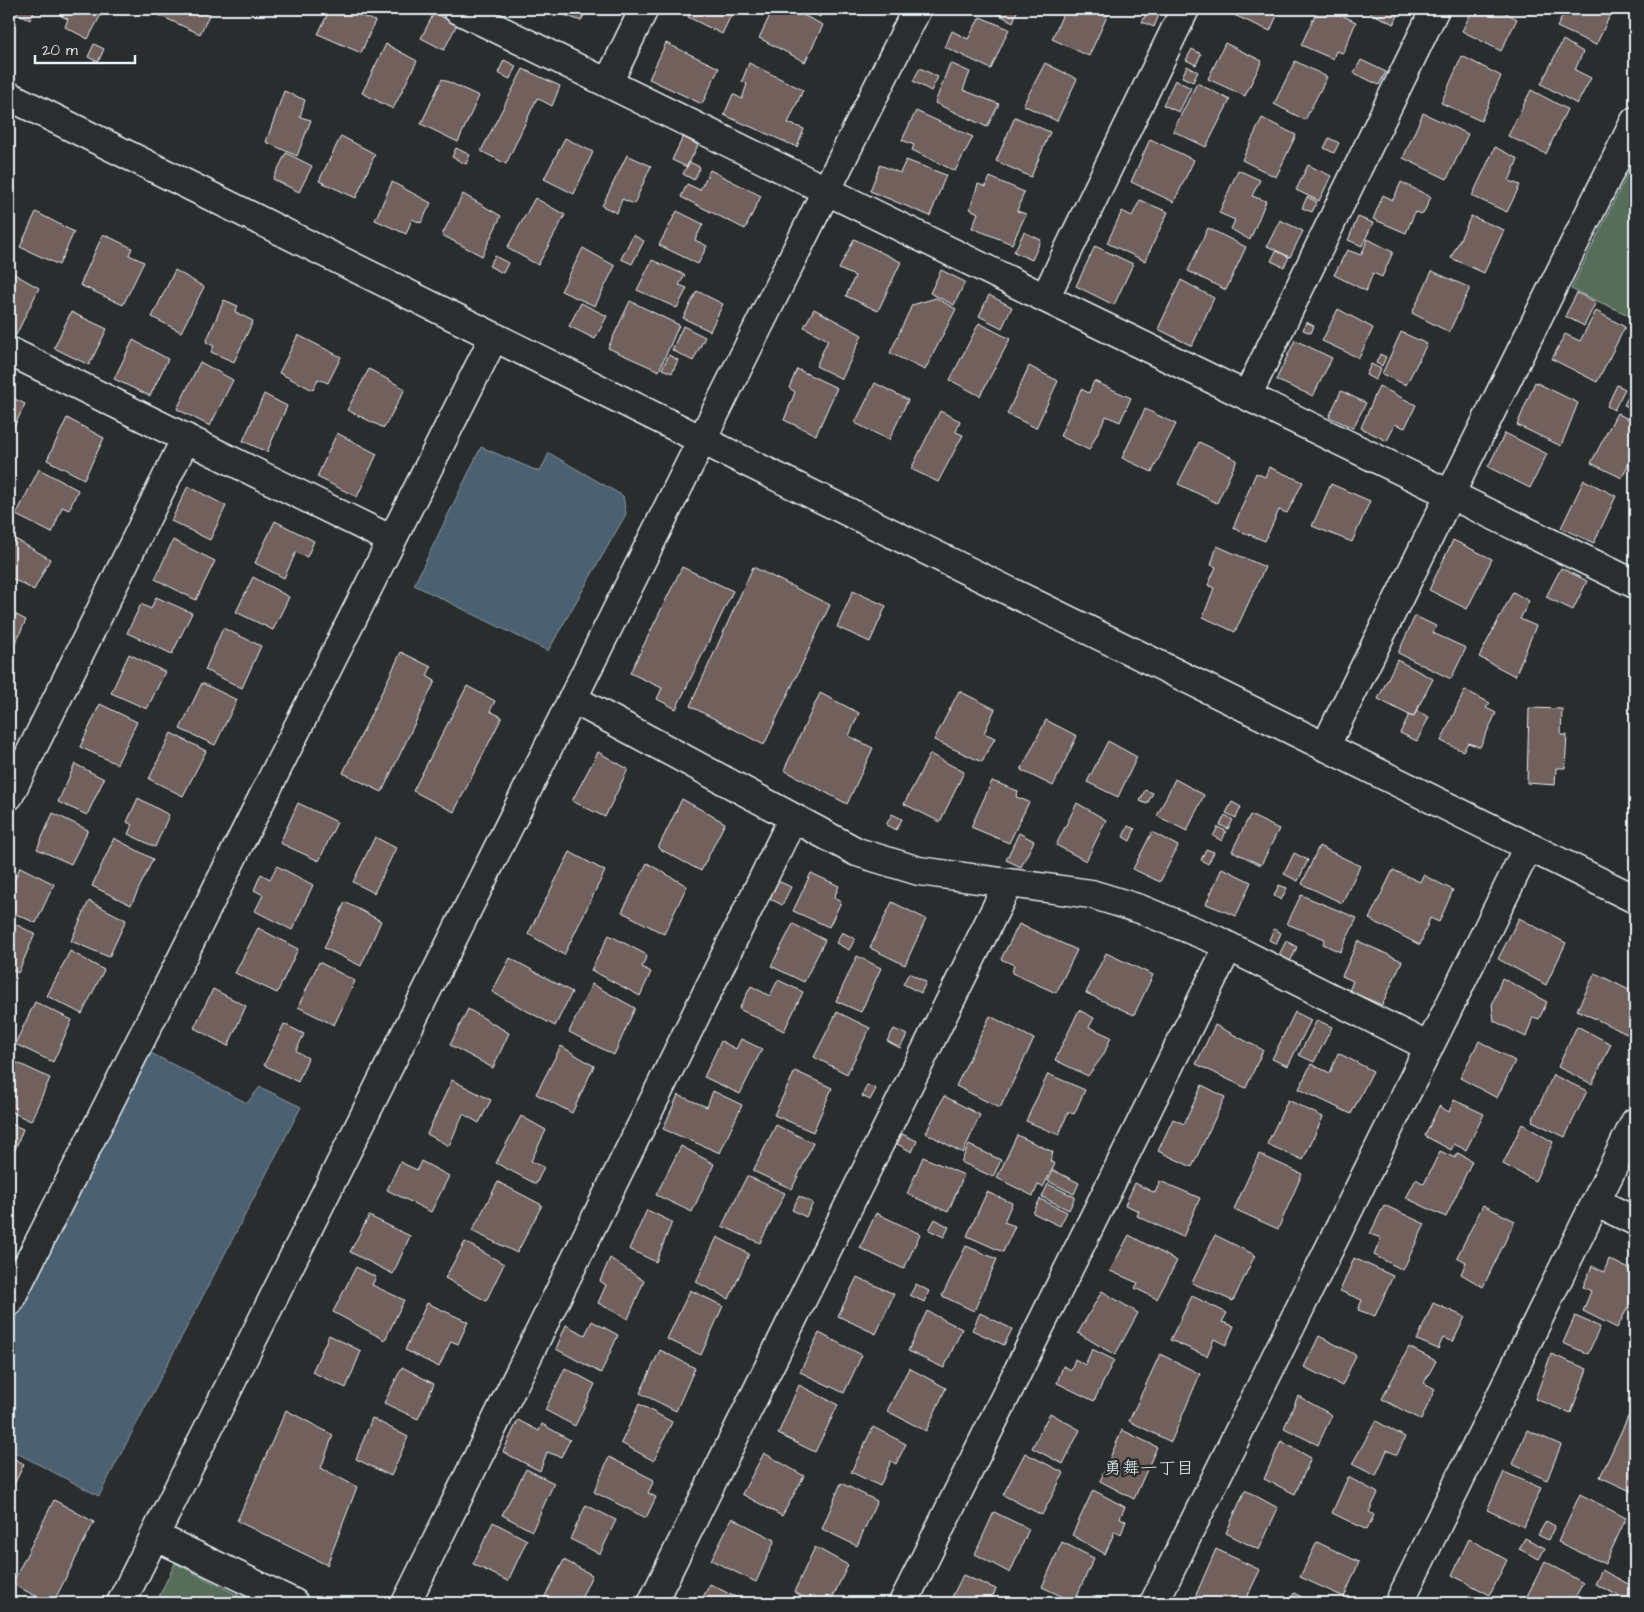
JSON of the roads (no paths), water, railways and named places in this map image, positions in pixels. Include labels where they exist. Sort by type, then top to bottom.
[{"type":"street","points":[[457,9],[1045,298],[1635,584]]},
{"type":"street","points":[[608,83],[644,9]]},
{"type":"street","points":[[121,1603],[917,9]]},
{"type":"street","points":[[1045,298],[1185,9]]},
{"type":"street","points":[[1247,396],[1435,9]]},
{"type":"street","points":[[9,96],[702,440],[1635,899]]},
{"type":"street","points":[[1325,747],[1635,121]]},
{"type":"street","points":[[9,1302],[494,337]]},
{"type":"street","points":[[9,351],[392,540]]},
{"type":"street","points":[[9,796],[186,438]]},
{"type":"street","points":[[573,699],[857,852],[919,871],[1091,894],[1140,909],[1228,947],[1429,1047]]},
{"type":"street","points":[[406,1603],[793,818]]},
{"type":"street","points":[[1154,1603],[1528,847]]},
{"type":"street","points":[[652,1603],[1008,884]]},
{"type":"street","points":[[903,1603],[1228,947]]},
{"type":"street","points":[[1399,1603],[1635,1122]]},
{"type":"street","points":[[1596,1202],[1635,1221]]},
{"type":"street","points":[[155,1536],[294,1603]]},
{"type":"water","points":[[481,447],[540,472],[549,453],[623,496],[626,514],[548,651],[414,585]]},
{"type":"water","points":[[145,1050],[247,1103],[260,1087],[301,1107],[99,1496],[9,1449],[9,1328]]},
{"type":"district","name":"勇舞一丁目","points":[[1149,1468]]}]
